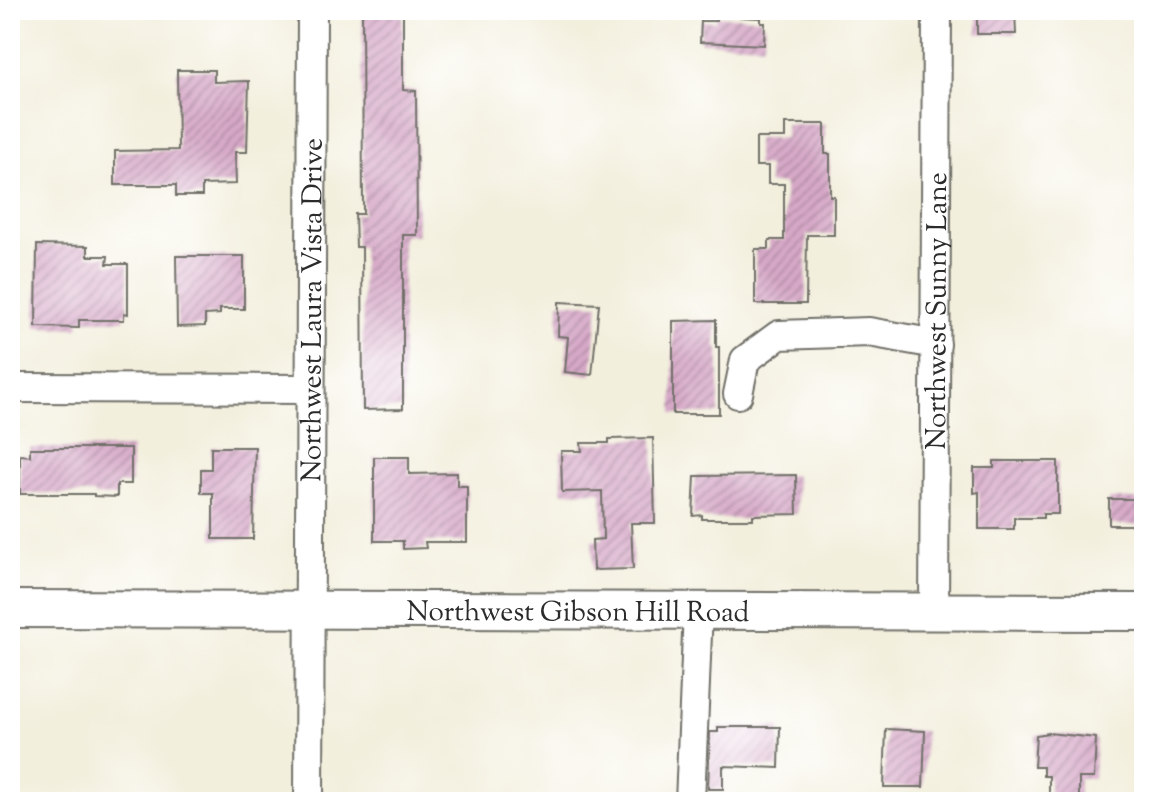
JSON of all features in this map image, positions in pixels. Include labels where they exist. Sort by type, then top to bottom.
[{"type":"main road","name":"Northwest Gibson Hill Road","points":[[10,609],[1144,612]]},
{"type":"street","name":"Northwest Laura Vista Drive","points":[[309,802],[312,10]]},
{"type":"street","name":"Northwest Sunny Lane","points":[[934,611],[937,10]]},
{"type":"street","points":[[738,394],[745,360],[779,335],[869,332],[936,344]]},
{"type":"street","points":[[10,388],[310,389]]},
{"type":"street","points":[[690,802],[698,610]]},
{"type":"building","points":[[362,10],[403,10],[403,90],[416,91],[417,235],[403,235],[403,409],[363,410],[362,247],[356,247],[355,214],[363,214]]},
{"type":"building","points":[[977,10],[1015,10],[1016,34],[977,34]]},
{"type":"building","points":[[716,16],[761,18],[761,23],[765,23],[764,45],[700,42],[701,21],[716,21]]},
{"type":"building","points":[[177,70],[214,70],[214,82],[249,81],[247,152],[235,152],[236,184],[202,185],[202,196],[176,196],[176,185],[115,185],[115,151],[178,150]]},
{"type":"building","points":[[785,124],[825,124],[825,154],[830,154],[830,196],[834,196],[834,235],[807,235],[806,304],[755,304],[755,249],[769,249],[769,240],[784,240],[784,184],[768,184],[768,166],[756,166],[756,138],[785,138]]},
{"type":"building","points":[[37,245],[88,246],[88,256],[108,256],[107,264],[128,264],[128,314],[124,313],[124,320],[79,320],[79,328],[36,327]]},
{"type":"building","points":[[176,256],[244,256],[244,309],[220,309],[220,314],[205,315],[205,326],[177,327]]},
{"type":"building","points":[[559,302],[599,304],[592,375],[565,372],[568,337],[558,336]]},
{"type":"building","points":[[716,320],[719,414],[673,414],[673,321]]},
{"type":"building","points":[[653,438],[655,523],[631,523],[633,569],[593,570],[592,540],[603,539],[602,491],[562,492],[561,451],[582,451],[581,443],[609,443],[609,439]]},
{"type":"building","points":[[211,447],[255,447],[253,539],[213,539],[213,493],[201,493],[201,469],[211,469]]},
{"type":"building","points":[[30,448],[131,448],[131,484],[117,484],[117,497],[20,494],[20,455],[30,456]]},
{"type":"building","points":[[374,457],[409,457],[409,474],[457,473],[457,486],[467,486],[467,542],[425,542],[426,548],[403,549],[403,541],[374,541]]},
{"type":"building","points":[[994,461],[1058,461],[1058,514],[1043,514],[1043,518],[1014,518],[1014,529],[979,529],[979,492],[974,493],[974,468],[994,468]]},
{"type":"building","points":[[796,475],[797,514],[753,515],[753,519],[702,519],[702,515],[693,516],[695,476]]},
{"type":"building","points":[[1109,499],[1144,499],[1144,525],[1109,525]]},
{"type":"building","points":[[718,727],[780,727],[779,768],[723,766],[723,789],[708,789],[710,732],[718,732]]},
{"type":"building","points":[[886,729],[925,731],[923,787],[884,787]]},
{"type":"building","points":[[1048,733],[1096,738],[1094,778],[1079,778],[1079,802],[1049,802],[1049,776],[1043,776],[1043,767],[1034,767],[1036,735]]}]
